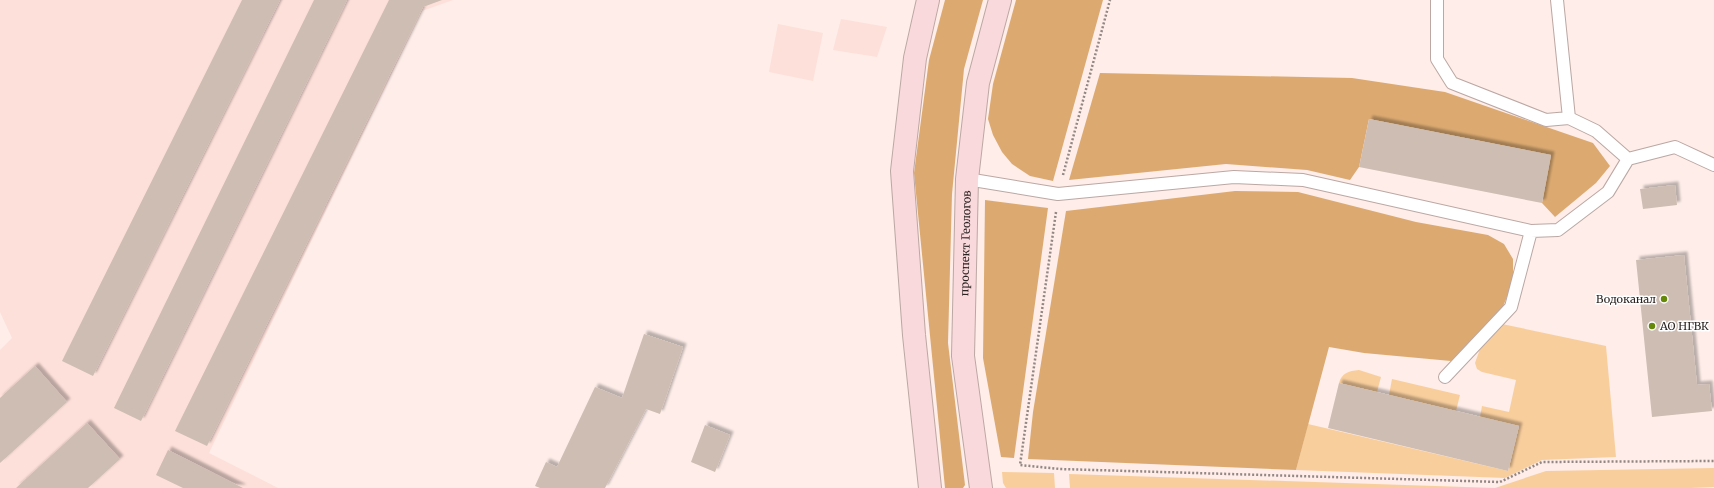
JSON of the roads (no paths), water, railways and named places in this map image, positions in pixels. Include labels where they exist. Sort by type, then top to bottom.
[{"type":"main road","points":[[928,0],[914,58],[902,171],[914,335],[930,488]]},
{"type":"main road","name":"проспект Геологов","points":[[981,488],[963,356],[967,180],[978,83],[1000,0]]},
{"type":"lane","points":[[1437,0],[1437,59],[1452,83],[1546,120],[1569,118],[1596,131],[1628,159]]},
{"type":"lane","points":[[1556,0],[1569,118]]},
{"type":"lane","points":[[967,180],[1058,194],[1234,177],[1303,180],[1530,231],[1558,230],[1608,192],[1628,159],[1675,147],[1714,165]]},
{"type":"lane","points":[[1445,377],[1511,307],[1530,231]]},
{"type":"place","name":"Водоканал","points":[[1664,299]]},
{"type":"place","name":"АО НГВК","points":[[1652,326]]}]
